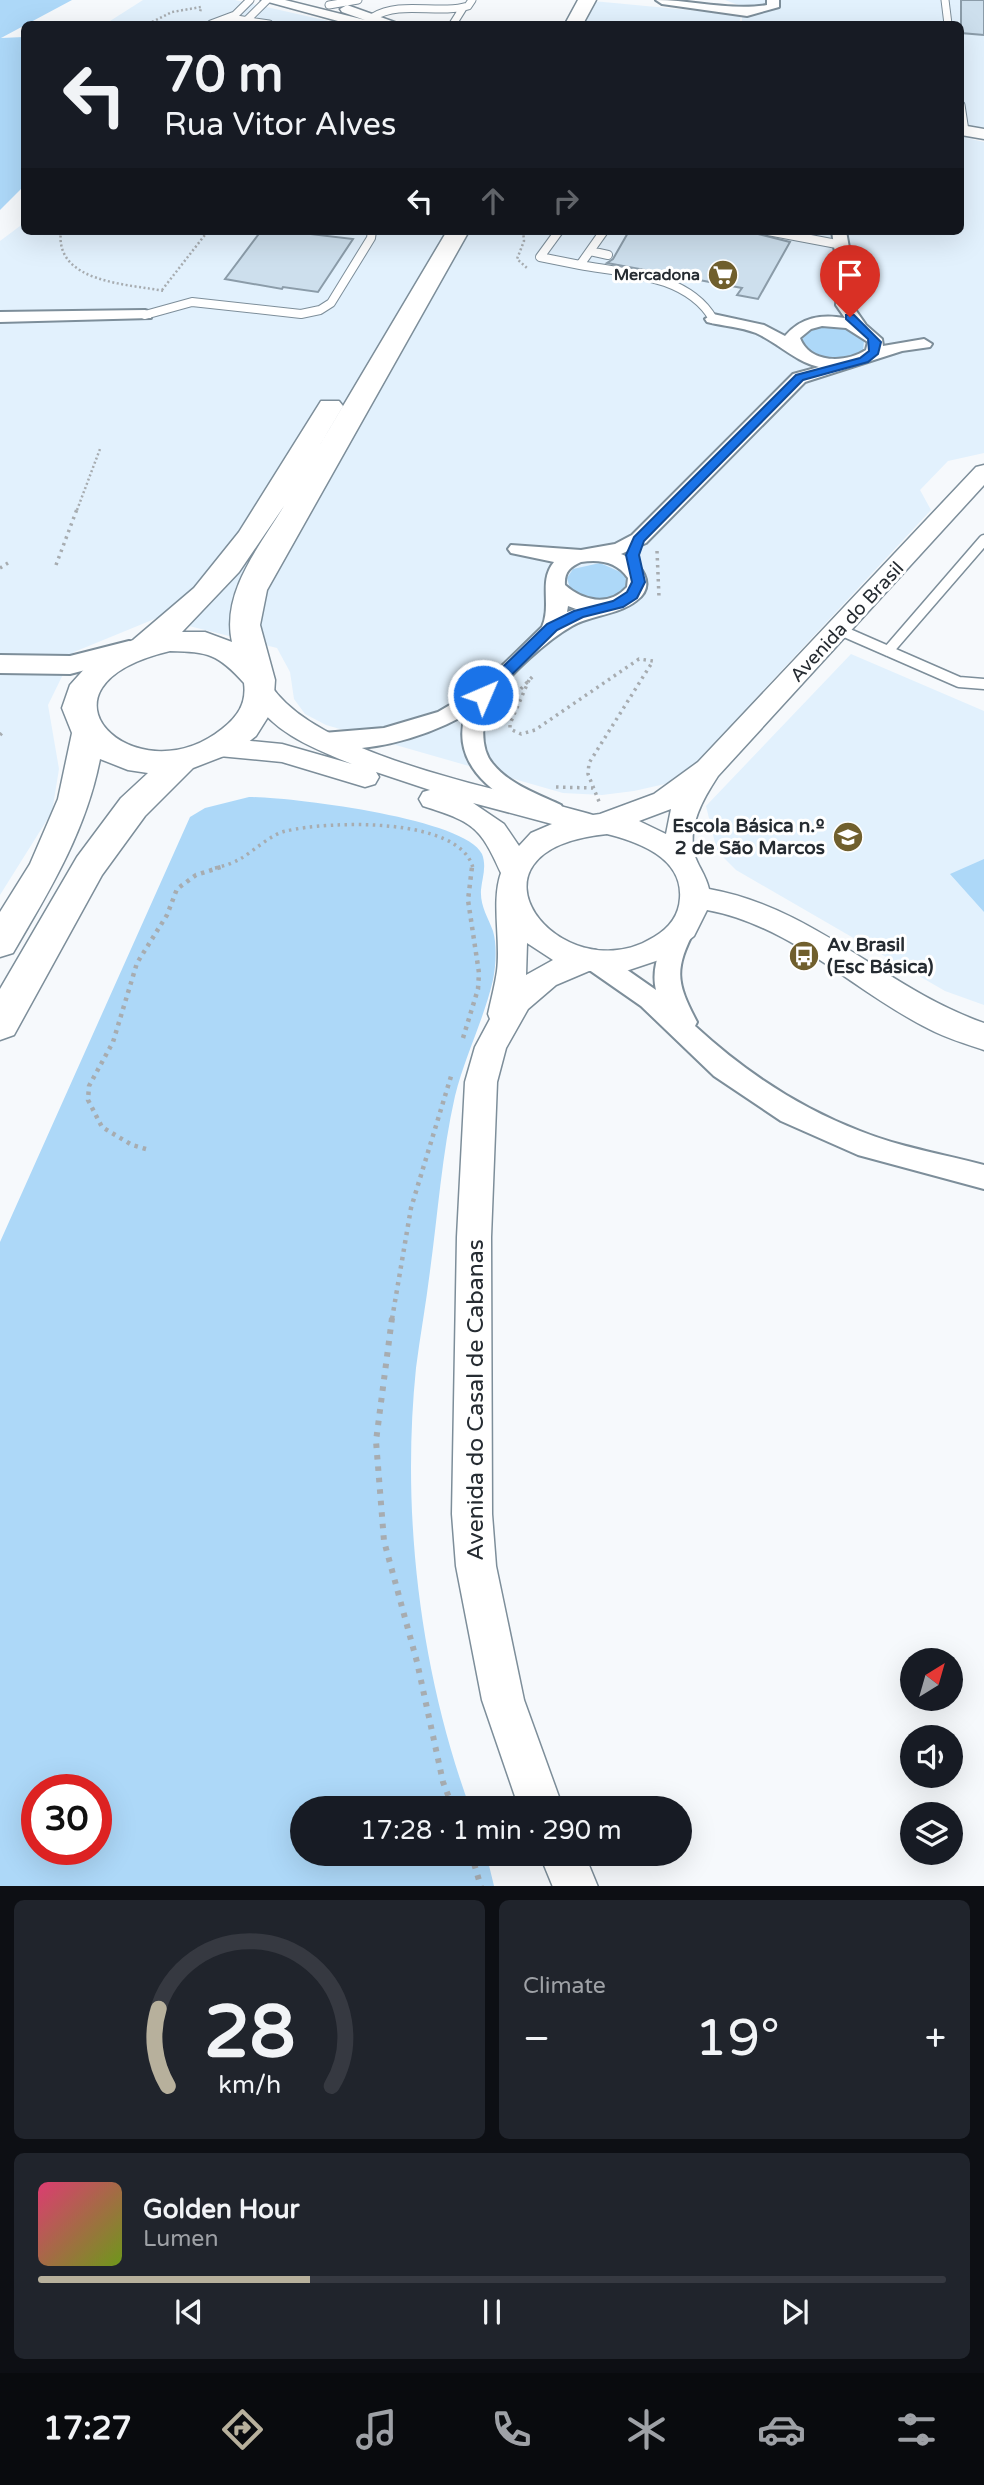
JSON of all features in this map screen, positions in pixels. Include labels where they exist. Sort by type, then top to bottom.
[{"type":"main road","points":[[561,21],[571,0]]},
{"type":"main road","points":[[576,21],[587,0]]},
{"type":"main road","points":[[0,943],[46,867],[75,799],[84,724],[81,695],[91,678],[107,662],[138,647],[195,605],[233,563],[433,235]]},
{"type":"main road","points":[[6,665],[38,677],[66,694],[84,724],[104,748],[127,757],[153,761],[182,759],[219,747],[251,721],[259,705],[260,685],[245,631],[245,612],[257,576],[456,235]]},
{"type":"main road","points":[[6,665],[69,665],[170,640],[217,645],[237,653],[251,665],[260,685]]},
{"type":"main road","points":[[0,1024],[89,866],[133,807],[182,759]]},
{"type":"street","points":[[267,0],[369,21]]},
{"type":"street","points":[[307,0],[329,5],[369,21]]},
{"type":"street","points":[[662,0],[747,12],[772,6],[774,0]]},
{"type":"street","points":[[964,131],[984,134]]},
{"type":"street","points":[[840,238],[846,275],[844,305],[876,342],[874,352],[870,356]]},
{"type":"street","points":[[799,378],[797,350],[792,337],[809,324],[832,315],[844,305]]},
{"type":"street","points":[[0,317],[145,315]]},
{"type":"street","points":[[552,627],[560,608],[555,583],[562,565],[621,548],[639,539],[799,378],[919,344],[832,321],[758,327],[713,319]]},
{"type":"street","points":[[758,327],[825,363],[846,364]]},
{"type":"street","name":"Avenida do Brasil","points":[[587,821],[664,801],[708,769],[840,631],[984,472]]},
{"type":"street","points":[[319,739],[365,740],[402,732],[428,723],[483,695],[552,627],[578,614],[608,606],[633,595],[637,589],[637,576],[632,555],[639,539]]},
{"type":"street","points":[[608,606],[576,603],[522,550],[552,556],[620,560],[637,576]]},
{"type":"street","points":[[260,685],[273,709],[319,739],[356,755],[587,821],[650,834],[681,858]]},
{"type":"street","points":[[483,695],[472,728],[472,743],[480,764],[496,780],[514,792],[587,821]]},
{"type":"street","points":[[219,747],[282,753],[462,808],[485,820],[508,849],[513,883],[524,924],[536,936],[567,954],[590,959],[636,957],[671,941],[683,929]]},
{"type":"street","name":"Avenida do Brasil","points":[[695,897],[689,870],[681,858],[682,815],[708,769]]},
{"type":"street","points":[[513,883],[524,853],[541,838],[562,828],[587,821]]},
{"type":"street","name":"Avenida do Casal de Cabanas","points":[[513,883],[512,970],[500,1029],[481,1082],[478,1112],[474,1237],[472,1514],[476,1566],[501,1688],[537,1796]]},
{"type":"street","points":[[698,1044],[670,1000],[666,983],[669,956],[690,918],[695,897],[740,904],[775,919],[951,1027],[983,1036]]},
{"type":"street","points":[[590,959],[650,999],[723,1068],[760,1094],[820,1128],[901,1157],[984,1177]]},
{"type":"street","name":"Avenida do Casal de Cabanas","points":[[500,1029],[517,1000],[530,986],[590,959]]},
{"type":"street","points":[[567,1866],[576,1886]]},
{"type":"lane","points":[[220,21],[230,18],[250,0]]},
{"type":"lane","points":[[246,21],[267,0]]},
{"type":"lane","points":[[329,5],[358,0]]},
{"type":"lane","points":[[455,21],[472,0]]},
{"type":"lane","points":[[944,0],[948,21]]},
{"type":"lane","points":[[369,21],[383,6],[393,2],[463,8]]},
{"type":"lane","points":[[230,18],[238,21]]},
{"type":"lane","points":[[145,315],[174,305],[200,302],[301,314],[320,310],[331,303],[371,235]]},
{"type":"lane","points":[[556,235],[540,257],[652,279],[704,301],[713,319]]},
{"type":"lane","points":[[580,264],[601,235]]},
{"type":"lane","points":[[809,235],[840,238]]},
{"type":"lane","points":[[590,251],[608,255]]},
{"type":"lane","points":[[888,651],[984,540]]},
{"type":"lane","points":[[840,631],[959,682],[984,684]]},
{"type":"path","points":[[154,21],[172,12],[201,7],[202,11],[197,18]]},
{"type":"path","points":[[60,235],[62,251],[76,269],[103,280],[204,297],[200,302]]},
{"type":"path","points":[[161,290],[205,235]]},
{"type":"path","points":[[56,565],[100,449]]},
{"type":"path","points":[[654,604],[662,586],[656,558],[663,543]]},
{"type":"path","points":[[0,568],[8,563]]},
{"type":"path","points":[[530,680],[510,724],[510,729],[521,734],[535,730],[639,659],[653,661],[654,664],[589,763],[588,774],[593,788],[587,821]]},
{"type":"path","points":[[508,702],[537,671]]},
{"type":"path","points":[[549,785],[575,789],[593,788]]},
{"type":"path","points":[[146,1149],[132,1145],[102,1127],[89,1100],[89,1086],[113,1042],[137,963],[167,915],[177,889],[196,875],[237,861],[284,831],[343,824],[388,825],[446,838],[470,858],[473,869],[468,900],[479,972],[478,989],[462,1041]]},
{"type":"path","points":[[448,1796],[417,1662],[383,1541],[376,1441],[385,1357],[411,1208],[455,1065]]},
{"type":"path","points":[[475,1866],[481,1886]]},
{"type":"shaded area","points":[[0,0],[72,0],[33,21],[21,21],[21,27],[1,38],[21,37],[21,189],[0,210]]},
{"type":"shaded area","points":[[143,0],[235,0],[329,21],[110,21]]},
{"type":"shaded area","points":[[725,0],[984,0],[984,140],[966,138],[984,142],[984,453],[948,461],[920,490],[931,510],[686,773],[665,784],[634,791],[602,795],[563,793],[326,725],[305,714],[294,699],[290,672],[277,648],[157,618],[74,652],[48,705],[59,769],[52,812],[0,895],[0,241],[21,225],[21,235],[964,235],[964,21],[742,21],[742,16],[757,12]]},
{"type":"shaded area","points":[[593,1],[741,15],[740,21],[584,21]]},
{"type":"shaded area","points":[[828,326],[857,334],[864,341],[863,351],[848,357],[830,358],[814,353],[802,342],[804,334],[814,328]]},
{"type":"shaded area","points":[[600,563],[625,574],[627,587],[621,593],[599,600],[583,597],[570,588],[567,578],[573,569]]},
{"type":"shaded area","name":"Escola Básica n.º 2 de São Marcos","points":[[851,654],[984,711],[984,1005],[945,991],[736,870],[717,851],[706,806]]},
{"type":"shaded area","points":[[249,797],[300,801],[411,820],[469,841],[482,854],[484,868],[481,896],[493,931],[495,968],[485,1009],[459,1081],[447,1139],[416,1368],[411,1479],[413,1535],[427,1647],[438,1702],[466,1796],[290,1796],[290,1866],[489,1866],[494,1886],[0,1886],[0,1242],[190,817],[205,808]]},
{"type":"shaded area","points":[[984,859],[984,912],[950,874]]},
{"type":"building","points":[[961,0],[984,0],[984,35],[964,33],[964,21],[961,21]]},
{"type":"building","points":[[258,235],[319,235],[353,239],[318,292],[225,279]]},
{"type":"building","name":"Mercadona","points":[[627,235],[762,235],[790,242],[758,299],[737,295],[742,288],[607,263],[613,259]]},
{"type":"place","name":"Mercadona","points":[[723,275]]},
{"type":"place","name":"Escola Básica n.º 2 de São Marcos","points":[[848,837]]},
{"type":"place","name":"Av Brasil (Esc Básica)","points":[[804,956]]},
{"type":"route","points":[[483,695],[552,627],[578,614],[618,604],[633,595],[638,582],[632,555],[639,539],[799,378],[824,369],[856,363],[874,352],[876,342],[873,337],[850,317]]}]
